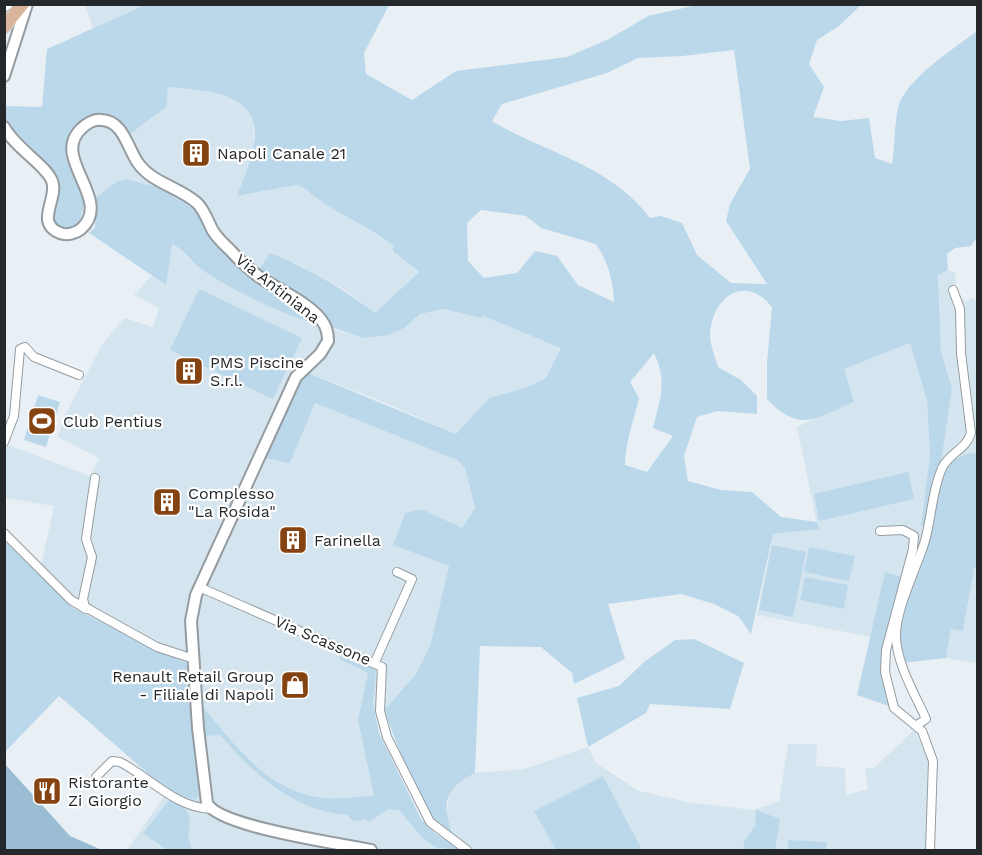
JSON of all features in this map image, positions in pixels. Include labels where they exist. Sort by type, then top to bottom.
[{"type":"main road","points":[[4,27],[25,4]]},
{"type":"street","points":[[4,8],[9,4]]},
{"type":"street","points":[[4,76],[25,4]]},
{"type":"street","name":"Via Antiniana","points":[[4,127],[18,148],[47,171],[52,179],[53,193],[47,216],[53,229],[67,234],[78,231],[86,224],[89,202],[85,181],[71,154],[71,145],[80,130],[88,124],[99,120],[107,121],[121,133],[137,162],[146,173],[198,204],[214,233],[232,252],[259,276],[312,311],[323,322],[327,341],[320,354],[296,377],[199,587],[193,605],[191,621],[198,729],[207,803],[211,809]]},
{"type":"street","points":[[917,725],[926,719],[901,661],[897,629],[924,543],[930,506],[942,468],[949,458],[967,444],[971,433],[961,353],[960,309],[953,290]]},
{"type":"street","points":[[4,442],[14,416],[20,349],[25,347],[34,357],[79,375]]},
{"type":"street","points":[[88,610],[83,599],[92,557],[86,539],[95,478]]},
{"type":"street","points":[[880,531],[903,530],[914,536],[913,549],[885,665],[894,708],[917,725],[926,739],[933,761],[930,850]]},
{"type":"street","points":[[4,533],[72,600],[157,647],[194,659]]},
{"type":"street","points":[[375,662],[412,579],[397,572]]},
{"type":"street","name":"Via Scassone","points":[[199,587],[375,662],[382,670],[380,711],[387,737],[430,822],[467,850]]},
{"type":"street","points":[[96,777],[112,761],[120,762],[166,793],[199,808],[211,809],[250,825],[371,850]]},
{"type":"shaded area","points":[[85,4],[145,5],[93,28]]},
{"type":"shaded area","points":[[145,5],[389,5],[364,53],[366,74],[412,100],[456,71],[567,57],[609,39],[648,16],[697,5],[861,5],[839,26],[817,40],[809,64],[824,87],[813,117],[841,121],[869,118],[875,158],[892,164],[898,108],[902,97],[931,65],[977,31],[977,237],[971,246],[955,248],[947,254],[948,270],[938,275],[941,352],[952,388],[942,457],[928,504],[925,527],[921,526],[930,455],[927,401],[910,343],[844,369],[854,402],[809,420],[799,420],[779,410],[767,399],[767,362],[772,307],[762,297],[751,292],[741,291],[732,294],[723,300],[717,309],[712,321],[711,342],[718,367],[741,380],[757,396],[757,414],[718,411],[697,417],[684,456],[688,481],[721,490],[752,492],[781,517],[817,522],[819,529],[773,534],[751,634],[738,616],[714,604],[681,594],[608,604],[625,659],[574,684],[572,673],[541,647],[480,646],[475,773],[456,785],[451,792],[446,807],[454,837],[448,834],[435,822],[418,791],[393,735],[385,709],[416,674],[430,646],[449,566],[393,545],[405,513],[422,509],[462,528],[475,508],[465,468],[457,460],[315,403],[290,463],[265,458],[300,383],[308,373],[456,434],[489,398],[525,388],[546,378],[561,348],[483,316],[481,318],[444,309],[420,314],[404,328],[388,335],[363,338],[334,328],[258,271],[270,253],[325,279],[375,313],[419,272],[393,251],[393,245],[384,238],[324,203],[302,187],[296,185],[237,196],[252,154],[255,129],[251,115],[242,105],[215,93],[168,87],[166,107],[130,134],[117,121],[93,116],[75,130],[67,144],[67,157],[78,184],[83,212],[75,227],[64,229],[55,223],[54,217],[58,192],[57,181],[45,163],[12,132],[4,106],[42,107],[47,49]],"holes":[[[734,50],[750,169],[730,204],[726,221],[767,284],[731,283],[697,255],[682,223],[661,216],[650,218],[634,200],[597,172],[492,121],[502,104],[607,73],[638,58]],[[481,210],[526,216],[541,228],[596,244],[609,271],[614,302],[578,285],[557,256],[535,251],[517,273],[484,278],[468,261],[467,223]],[[654,353],[662,382],[653,428],[673,436],[647,472],[625,465],[628,440],[639,398],[630,382]]]},
{"type":"shaded area","points":[[168,87],[206,91],[237,100],[248,108],[253,120],[254,146],[238,196],[296,185],[305,186],[315,197],[372,229],[394,245],[393,251],[419,272],[375,313],[345,290],[296,263],[253,278],[212,238],[183,202],[157,187],[126,179],[118,181],[96,197],[81,188],[68,165],[66,151],[67,139],[78,125],[93,116],[117,121],[130,134]]},
{"type":"shaded area","points":[[126,179],[157,187],[183,202],[198,214],[212,238],[244,273],[317,324],[275,309],[229,286],[204,271],[181,249],[172,244],[166,285],[89,233],[95,227],[96,197],[118,181]]},
{"type":"shaded area","points":[[171,244],[182,248],[200,268],[308,322],[363,338],[404,328],[420,314],[444,309],[481,318],[483,316],[562,348],[546,378],[525,388],[489,398],[456,434],[376,399],[308,373],[290,463],[315,403],[457,460],[465,468],[475,508],[462,528],[422,509],[405,513],[393,545],[449,566],[430,646],[416,674],[385,709],[358,720],[399,810],[422,838],[441,850],[127,850],[168,791],[186,663],[73,608],[39,576],[54,506],[5,498],[6,444],[90,476],[99,458],[58,437],[64,417],[102,345],[124,318],[153,327],[159,308],[134,295],[151,276],[166,285]]},
{"type":"shaded area","points":[[948,270],[955,273],[957,293],[965,301],[974,298],[977,304],[977,454],[942,457],[952,388],[941,352],[938,274]]},
{"type":"shaded area","points":[[199,289],[302,338],[273,399],[170,350]]},
{"type":"shaded area","points":[[910,343],[927,401],[930,455],[921,526],[931,528],[928,544],[913,580],[885,573],[872,637],[757,615],[773,534],[818,529],[797,427],[853,400],[843,369]]},
{"type":"shaded area","name":"Club Pentius","points":[[38,395],[60,402],[46,447],[24,440]]},
{"type":"shaded area","points":[[971,453],[977,454],[977,568],[974,568],[963,631],[951,629],[946,658],[903,663],[898,639],[901,620],[928,543],[941,481],[953,461]]},
{"type":"shaded area","points":[[908,472],[914,499],[819,521],[814,494]]},
{"type":"shaded area","points":[[4,540],[73,608],[186,663],[200,795],[195,800],[168,791],[59,696],[5,752]]},
{"type":"shaded area","points":[[772,545],[806,552],[793,617],[759,610]]},
{"type":"shaded area","points":[[809,547],[855,556],[849,581],[804,572]]},
{"type":"shaded area","points":[[974,567],[977,568],[977,663],[946,658],[951,629],[963,631]]},
{"type":"shaded area","points":[[885,572],[902,577],[883,654],[889,706],[857,695]]},
{"type":"shaded area","points":[[805,577],[848,585],[844,609],[800,600]]},
{"type":"shaded area","points":[[694,639],[744,663],[730,709],[650,704],[646,713],[588,747],[577,698],[619,686],[644,662],[675,640]]},
{"type":"shaded area","points":[[341,655],[376,668],[373,704],[379,733],[421,819],[436,834],[461,850],[437,848],[422,838],[399,810],[389,809],[368,822],[366,819],[353,821],[347,815],[309,806],[276,788],[220,735],[204,736],[202,706],[240,751],[269,776],[285,786],[303,794],[323,798],[374,796],[358,720],[368,673],[339,659]]},
{"type":"shaded area","points":[[914,730],[931,763],[928,850],[461,850],[446,818],[449,794],[457,782],[475,773],[524,769],[588,747],[596,763],[639,791],[687,802],[753,810],[779,801],[788,744],[817,744],[816,766],[845,768],[846,795],[868,789],[865,768],[874,768]]},
{"type":"shaded area","points":[[4,763],[70,836],[102,850],[5,850]]},
{"type":"shaded area","points":[[603,776],[642,850],[556,850],[534,811]]},
{"type":"shaded area","points":[[170,799],[187,811],[190,822],[189,841],[193,850],[167,850],[143,833]]},
{"type":"shaded area","points":[[756,810],[780,819],[775,850],[743,850],[744,842],[755,826]]},
{"type":"shaded area","points":[[788,840],[827,842],[826,850],[788,850]]},
{"type":"place","name":"Napoli Canale 21","points":[[196,153]]},
{"type":"place","name":"PMS Piscine S.r.l.","points":[[189,371]]},
{"type":"place","name":"Club Pentius","points":[[42,421]]},
{"type":"place","name":"Complesso \"La Rosida\"","points":[[167,502]]},
{"type":"place","name":"Farinella","points":[[293,540]]},
{"type":"place","name":"Renault Retail Group - Filiale di Napoli","points":[[295,685]]},
{"type":"place","name":"Ristorante Zi Giorgio","points":[[47,791]]}]
